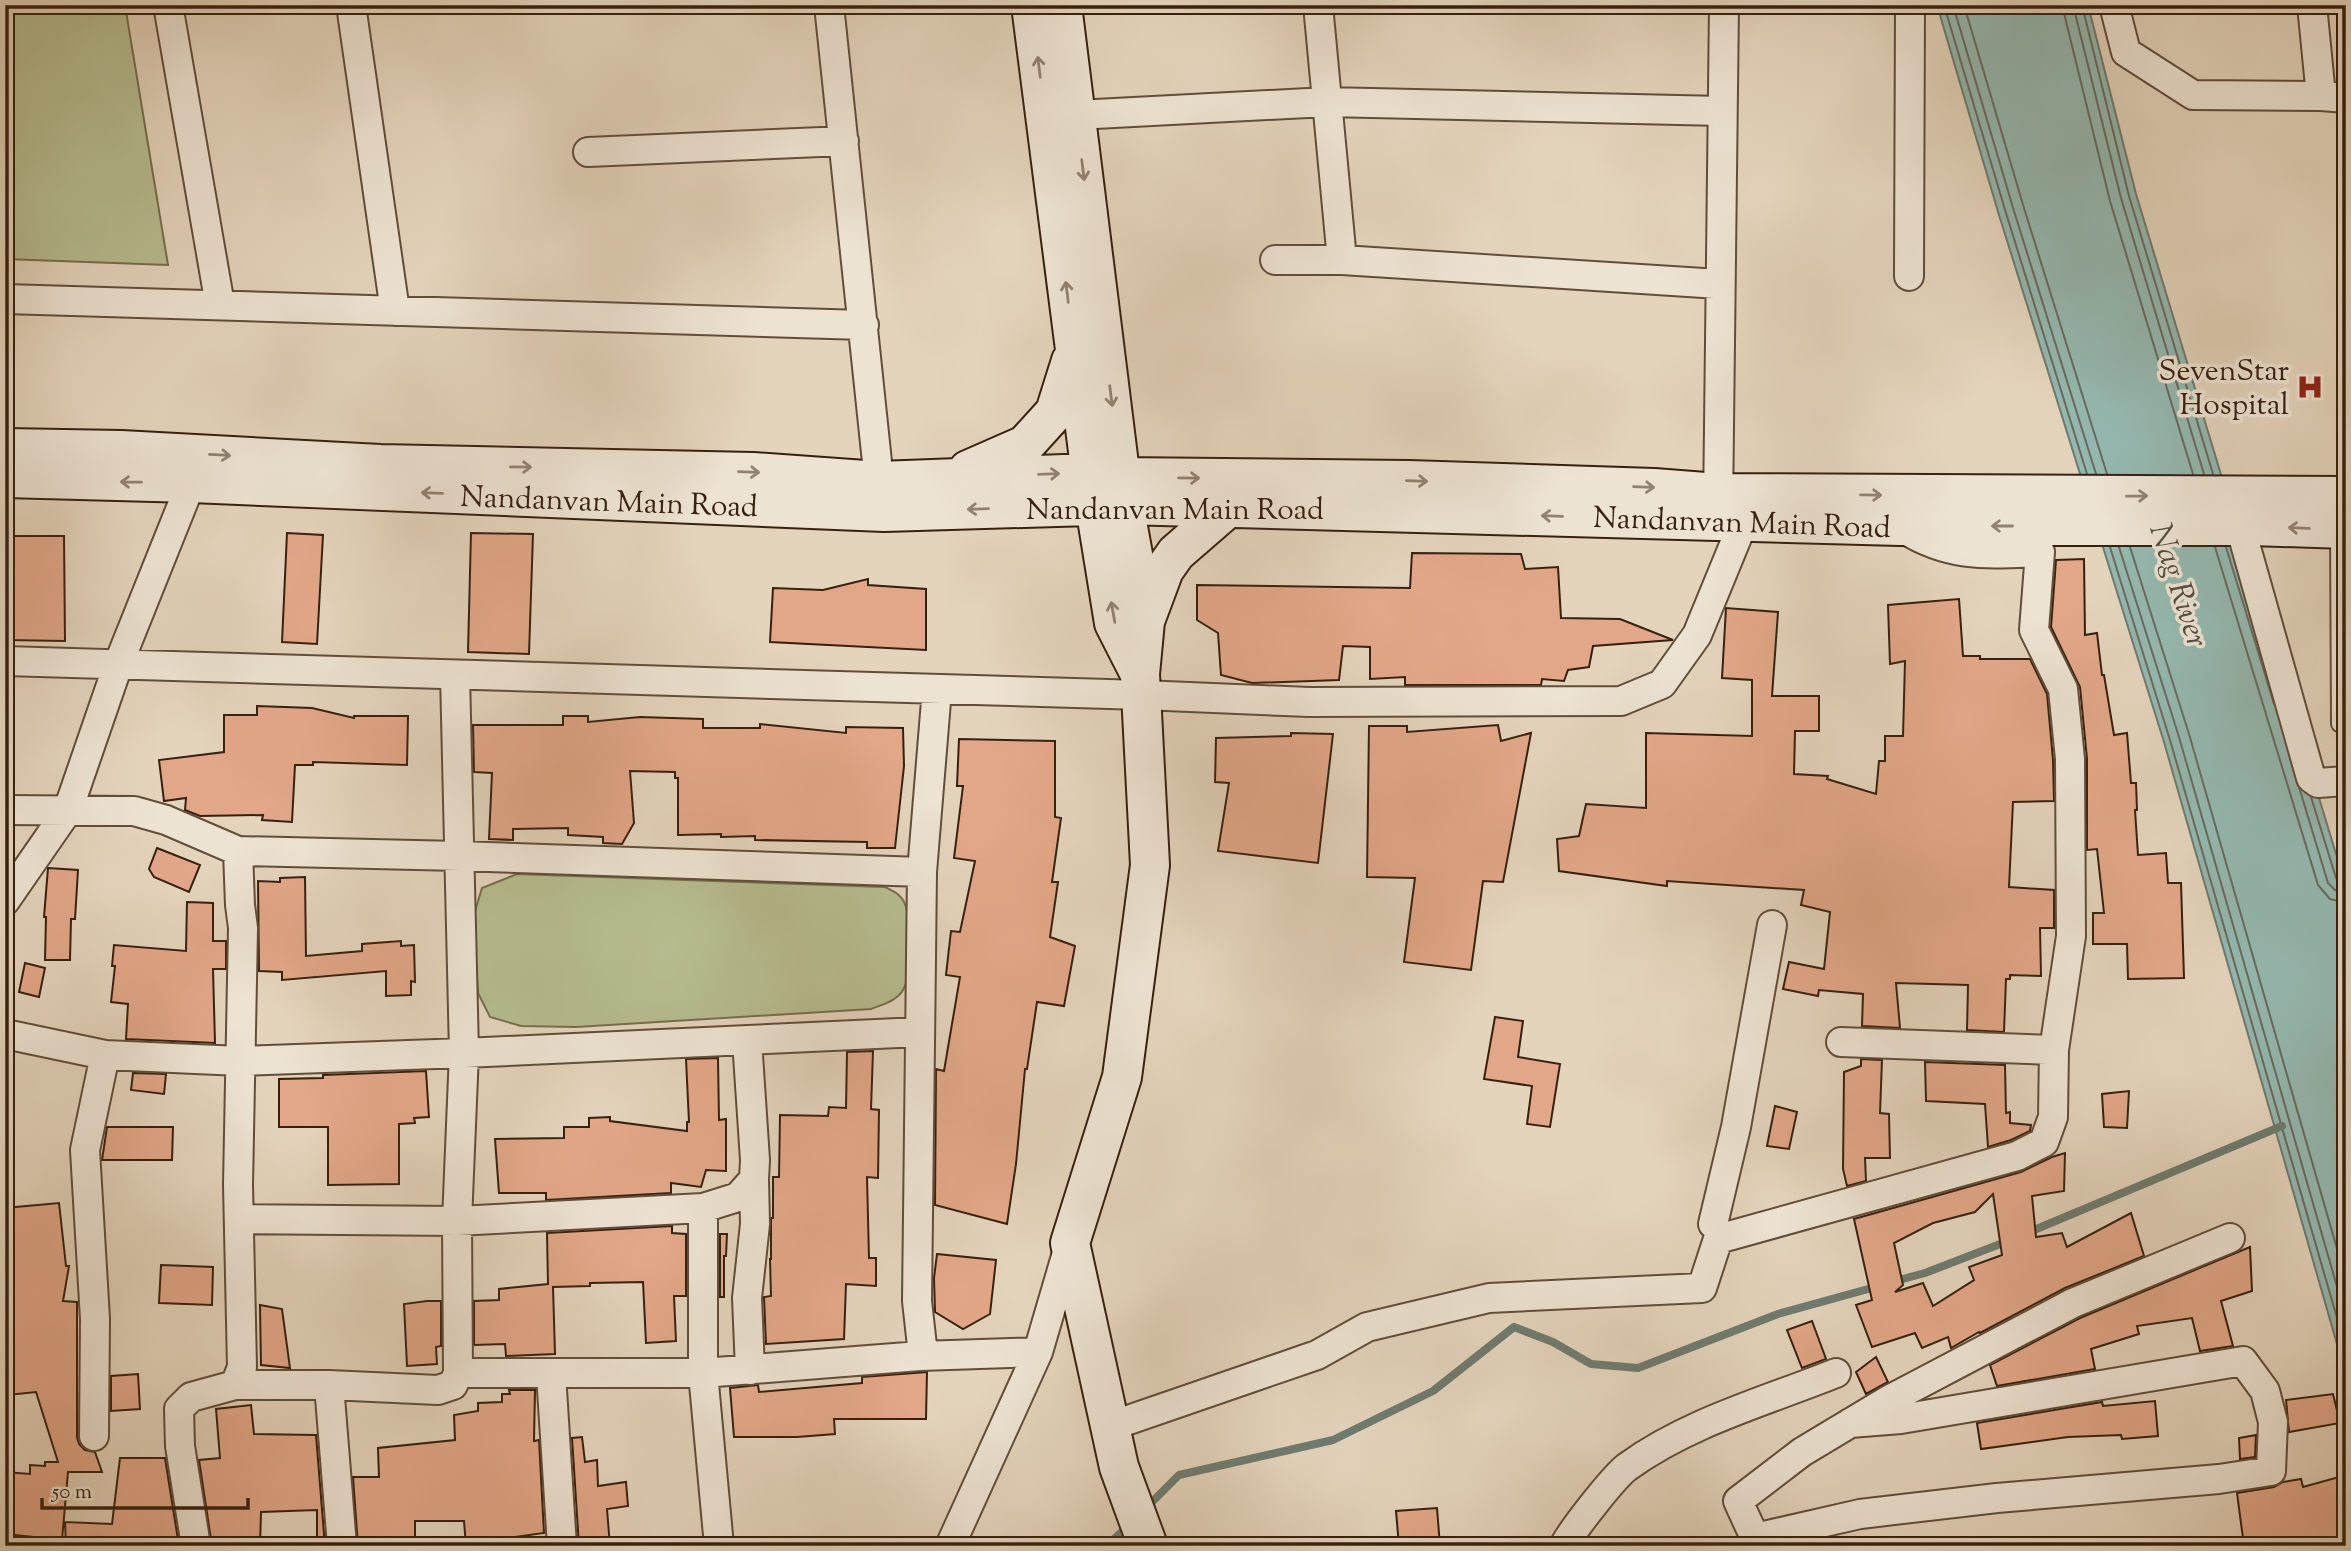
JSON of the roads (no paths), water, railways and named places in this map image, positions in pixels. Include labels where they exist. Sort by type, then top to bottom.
[{"type":"main road","points":[[1031,5],[1060,116],[1108,490],[1114,623],[1141,684]]},
{"type":"main road","points":[[1062,5],[1060,116],[1075,351],[1108,490],[1145,621]]},
{"type":"main road","points":[[950,478],[1025,444],[1055,412],[1075,351]]},
{"type":"main road","points":[[5,448],[121,450],[380,464],[753,472],[878,481],[950,478],[1108,490],[1436,481],[1654,488],[1726,512],[2069,512]]},
{"type":"main road","name":"Nandanvan Main Road","points":[[5,478],[191,483],[884,512],[1108,490],[1229,508],[1726,512],[1900,526],[2069,512],[2343,518]]},
{"type":"main road","points":[[1148,1546],[1119,1467],[1070,1243],[1122,1077],[1150,864],[1141,684],[1145,621],[1164,570],[1176,553],[1229,508]]},
{"type":"street","points":[[168,5],[220,305]]},
{"type":"street","points":[[351,5],[395,311]]},
{"type":"street","points":[[829,5],[878,481]]},
{"type":"street","points":[[1318,5],[1342,260]]},
{"type":"street","points":[[5,661],[937,689],[1141,684],[1309,702],[1620,701],[1662,684],[1697,635],[1726,512],[1719,284],[1724,5]]},
{"type":"street","points":[[1909,276],[1910,5]]},
{"type":"street","points":[[2114,5],[2126,52],[2193,95],[2333,97],[2312,5]]},
{"type":"street","points":[[1060,116],[1327,102],[1722,111]]},
{"type":"street","points":[[588,152],[844,141]]},
{"type":"street","points":[[1275,260],[1342,260],[1719,284]]},
{"type":"street","points":[[5,299],[864,325]]},
{"type":"street","points":[[5,901],[68,810],[118,665],[191,483]]},
{"type":"street","points":[[2250,515],[2311,778],[2318,783],[2346,781]]},
{"type":"street","points":[[1111,1426],[1317,1355],[1367,1327],[1489,1298],[1702,1288],[1718,1239],[2017,1156],[2044,1142],[2053,1117],[2054,1050],[2071,936],[2070,759],[2063,689],[2034,630],[2040,552],[1965,553],[1922,540],[1900,526]]},
{"type":"street","points":[[196,1546],[180,1446],[178,1409],[191,1396],[235,1385],[330,1385],[438,1390],[453,1385],[458,1373],[457,1221],[464,1053],[455,675]]},
{"type":"street","points":[[920,1356],[922,1346],[917,1301],[922,872],[937,689]]},
{"type":"street","points":[[5,810],[134,811],[166,820],[238,851],[922,872]]},
{"type":"street","points":[[235,1385],[242,1367],[239,1219],[243,928],[238,851]]},
{"type":"street","points":[[1713,1224],[1736,1127],[1772,925]]},
{"type":"street","points":[[5,1034],[105,1055],[240,1061],[920,1032]]},
{"type":"street","points":[[747,1040],[755,1160],[755,1224],[747,1298],[750,1370]]},
{"type":"street","points":[[1841,1042],[2054,1050]]},
{"type":"street","points":[[94,1436],[95,1319],[85,1150],[105,1055]]},
{"type":"street","points":[[239,1219],[457,1221],[703,1208],[738,1197],[754,1179]]},
{"type":"street","points":[[703,1208],[703,1373],[719,1546]]},
{"type":"street","points":[[1850,1423],[1901,1419],[2243,1361],[2265,1391],[2273,1422],[2271,1471],[2219,1479],[1997,1498],[1860,1514],[1754,1542],[1738,1501],[1802,1452],[1850,1423],[1887,1401],[2073,1303],[2230,1238]]},
{"type":"street","points":[[950,1546],[1038,1352],[1070,1243]]},
{"type":"street","points":[[458,1373],[703,1373],[920,1356],[1038,1352]]},
{"type":"street","points":[[1564,1546],[1625,1469],[1665,1443],[1701,1425],[1836,1373]]},
{"type":"street","points":[[551,1374],[562,1546]]},
{"type":"street","points":[[330,1385],[342,1546]]},
{"type":"lane","points":[[2339,724],[2343,518]]},
{"type":"water","name":"Nag River","points":[[1937,5],[2088,5],[2136,194],[2346,887],[2346,1367],[2339,1351],[2164,742],[1999,215]]},
{"type":"waterway","points":[[2027,1233],[2282,1126]]},
{"type":"waterway","points":[[1892,1282],[1925,1273],[2008,1241]]},
{"type":"waterway","points":[[1145,1509],[1179,1475],[1333,1440],[1433,1391],[1514,1327],[1553,1342],[1591,1364],[1638,1368],[1778,1314],[1879,1286]]},
{"type":"waterway","points":[[1107,1546],[1128,1526]]},
{"type":"place","name":"SevenStar Hospital","points":[[2310,387]]}]
